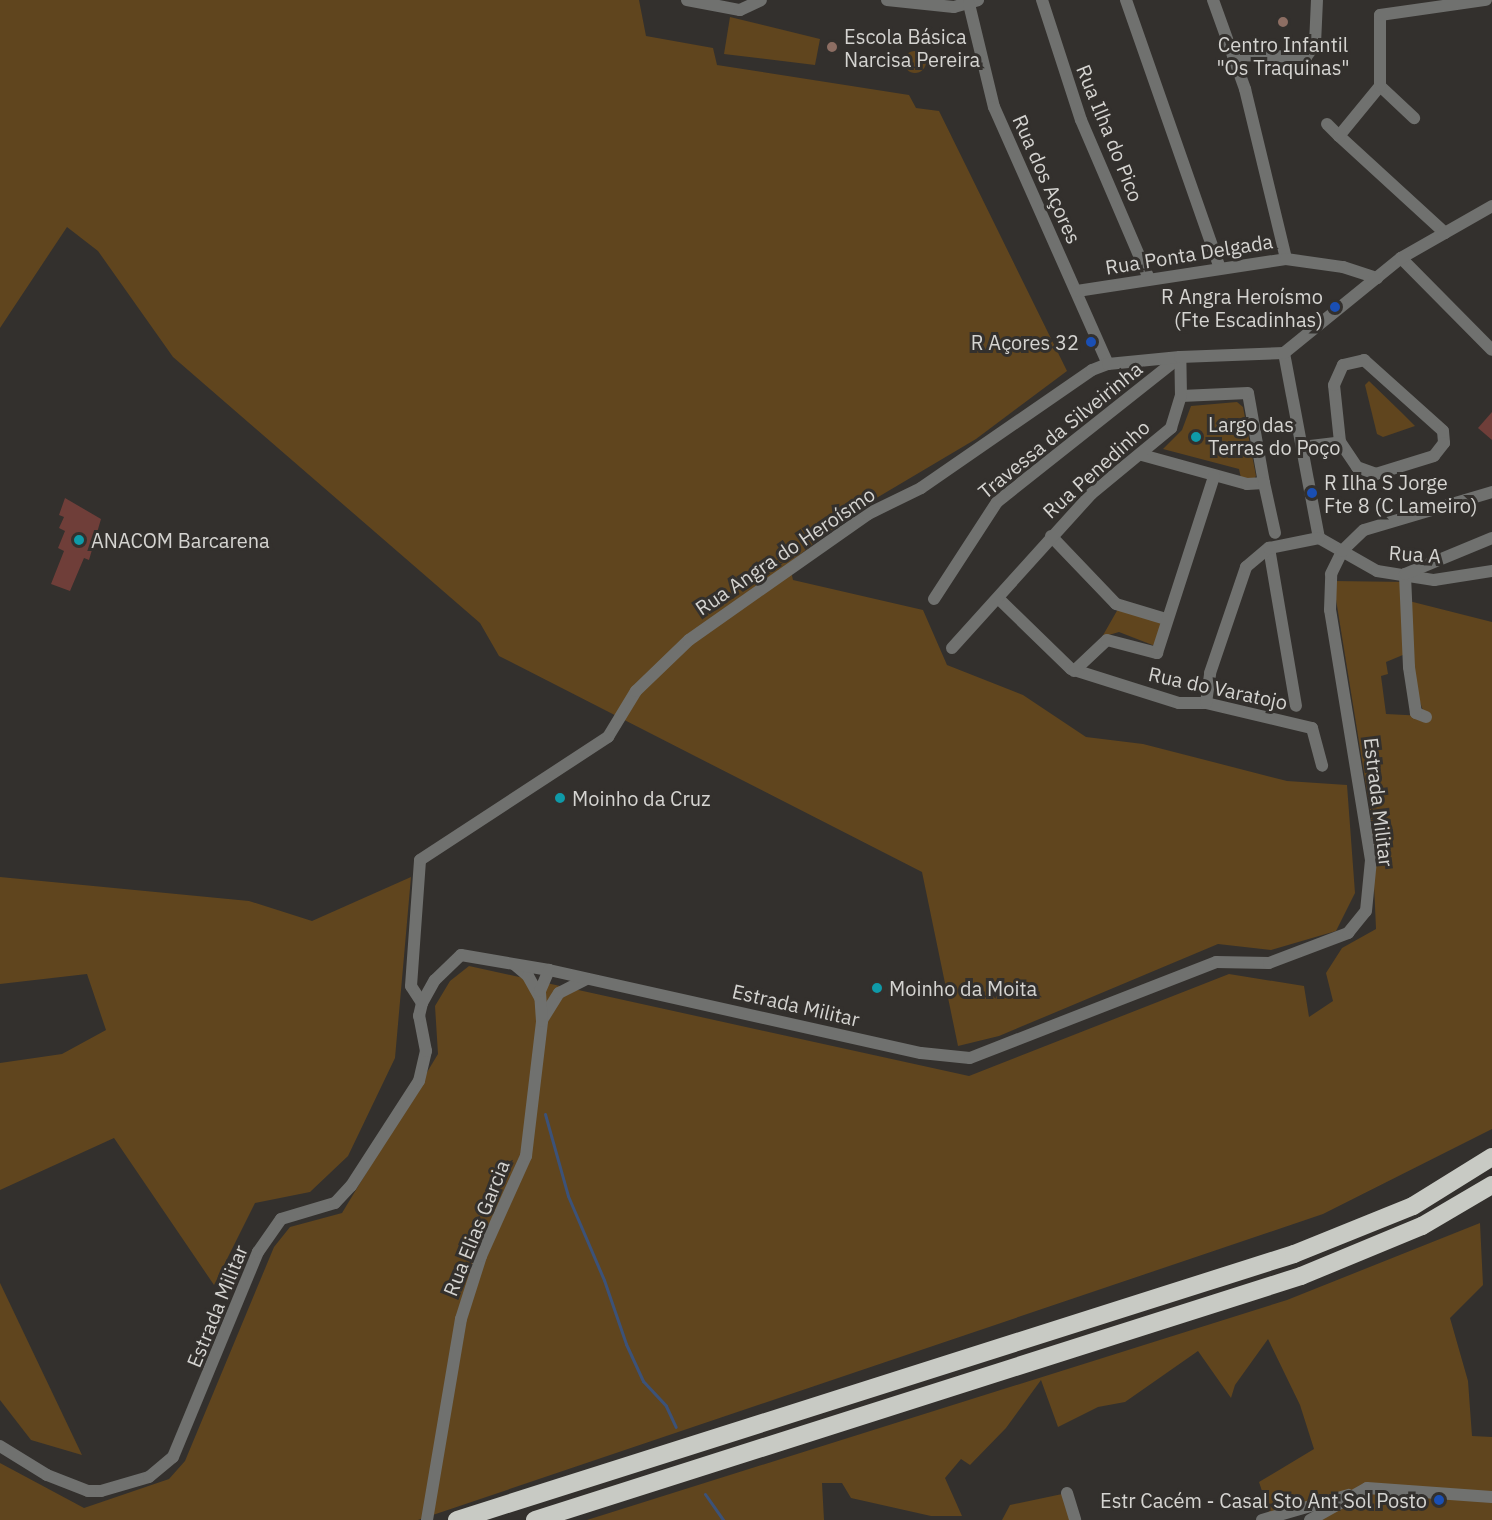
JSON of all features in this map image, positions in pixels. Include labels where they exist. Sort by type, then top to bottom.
[{"type":"highway","points":[[457,1520],[861,1394],[1352,1232],[1413,1206],[1492,1157]]},
{"type":"highway","points":[[535,1520],[873,1416],[1360,1255],[1492,1185]]},
{"type":"street","points":[[687,0],[740,10],[761,0]]},
{"type":"street","points":[[887,0],[949,7],[974,2]]},
{"type":"street","name":"Rua Ilha do Pico","points":[[1042,0],[1081,120],[1149,279]]},
{"type":"street","points":[[1126,0],[1220,268]]},
{"type":"street","points":[[1213,0],[1233,55],[1286,259]]},
{"type":"street","points":[[1233,55],[1306,57],[1315,44],[1317,0]]},
{"type":"street","points":[[1339,136],[1380,86],[1380,15],[1486,0]]},
{"type":"street","name":"Rua dos Açores","points":[[974,2],[992,99],[1108,364]]},
{"type":"street","points":[[1380,86],[1414,118]]},
{"type":"street","points":[[1327,124],[1445,232]]},
{"type":"street","points":[[1206,703],[1236,589],[1246,567],[1269,548],[1318,538],[1284,353],[1401,258],[1492,206]]},
{"type":"street","points":[[1401,258],[1492,350]]},
{"type":"street","name":"Rua Ponta Delgada","points":[[1077,291],[1286,259],[1343,267],[1377,278]]},
{"type":"street","name":"Rua Angra do Heroísmo","points":[[422,1003],[411,986],[420,860],[608,737],[636,691],[689,640],[867,514],[921,488],[1078,378],[1108,364],[1179,357],[1284,353]]},
{"type":"street","name":"Rua Penedinho","points":[[952,648],[999,600],[1009,581],[1091,495],[1142,455],[1171,428],[1181,396],[1179,357]]},
{"type":"street","name":"Travessa da Silveirinha","points":[[934,599],[997,502],[1179,357]]},
{"type":"street","points":[[1350,361],[1368,363],[1444,434],[1434,456],[1376,474],[1357,467],[1340,441],[1335,385],[1341,368],[1350,361]]},
{"type":"street","points":[[1181,396],[1248,393],[1275,533]]},
{"type":"street","points":[[1302,447],[1340,441]]},
{"type":"street","points":[[1142,455],[1214,476],[1264,483]]},
{"type":"street","points":[[1074,671],[1107,640],[1156,653],[1214,476]]},
{"type":"street","points":[[1342,551],[1377,524],[1492,492]]},
{"type":"street","points":[[1051,536],[1116,604],[1166,619]]},
{"type":"street","name":"Rua A","points":[[1318,538],[1342,551],[1364,568],[1434,580],[1492,571]]},
{"type":"street","points":[[1426,717],[1416,713],[1409,666],[1405,574],[1492,538]]},
{"type":"street","points":[[1269,548],[1296,706]]},
{"type":"street","name":"Estrada Militar","points":[[0,1446],[46,1475],[95,1491],[149,1477],[173,1457],[269,1234],[281,1219],[343,1197],[419,1081],[426,1051],[419,1016],[422,1003],[435,980],[461,955],[512,962],[921,1053],[970,1058],[1216,962],[1269,963],[1348,933],[1366,911],[1371,860],[1328,592],[1342,551]]},
{"type":"street","name":"Rua do Varatojo","points":[[999,600],[1074,671],[1179,703],[1206,703],[1312,728],[1322,766]]},
{"type":"street","name":"Rua Elias Garcia","points":[[512,962],[528,976],[544,1004]]},
{"type":"street","name":"Rua Elias Garcia","points":[[427,1520],[461,1319],[481,1256],[526,1156],[549,970]]},
{"type":"street","points":[[544,1004],[559,993],[587,979]]},
{"type":"street","points":[[1262,1520],[1348,1495],[1392,1487],[1492,1497]]},
{"type":"street","points":[[1067,1494],[1075,1520]]},
{"type":"street","points":[[1310,1520],[1348,1495]]},
{"type":"shaded area","points":[[0,0],[639,0],[646,36],[713,48],[717,65],[909,95],[916,108],[939,111],[1067,371],[976,439],[863,506],[789,563],[793,580],[923,610],[947,665],[1023,695],[1086,737],[1143,744],[1287,781],[1347,785],[1355,893],[1336,931],[1271,950],[1218,944],[999,1036],[958,1046],[922,872],[499,656],[480,623],[173,357],[98,251],[67,227],[0,328]]},
{"type":"shaded area","points":[[730,17],[820,39],[815,65],[724,54]]},
{"type":"shaded area","points":[[915,51],[923,54],[926,62],[923,70],[915,73],[907,70],[904,62],[907,54]]},
{"type":"shaded area","points":[[1369,381],[1415,426],[1383,437],[1377,434],[1365,385]]},
{"type":"shaded area","points":[[1237,402],[1243,407],[1256,476],[1253,480],[1241,478],[1239,469],[1163,449],[1182,430],[1191,406]]},
{"type":"shaded area","points":[[1333,581],[1408,582],[1409,601],[1492,622],[1492,1129],[1323,1214],[418,1520],[0,1520],[0,1463],[84,1508],[169,1479],[185,1461],[274,1247],[290,1227],[342,1213],[438,1054],[435,1006],[450,981],[469,966],[969,1076],[1229,974],[1304,986],[1309,1017],[1333,1001],[1326,973],[1342,948],[1376,929],[1371,816]],"holes":[[[1410,652],[1411,677],[1425,716],[1386,714],[1381,676],[1388,674],[1386,662]]]},
{"type":"shaded area","points":[[1118,609],[1161,623],[1155,646],[1119,632],[1102,637]]},
{"type":"shaded area","points":[[0,877],[249,901],[312,921],[411,877],[395,1058],[348,1156],[310,1192],[255,1203],[214,1285],[114,1138],[0,1190],[0,1063],[62,1054],[106,1030],[87,974],[0,984]]},
{"type":"shaded area","points":[[1480,1223],[1483,1285],[1450,1318],[1468,1381],[1472,1436],[1492,1437],[1492,1520],[1310,1520],[1323,1509],[1269,1512],[1259,1482],[1314,1449],[1300,1405],[1268,1339],[1235,1385],[1231,1398],[1198,1351],[1125,1402],[1098,1407],[1058,1427],[1041,1380],[1006,1428],[970,1465],[961,1459],[945,1478],[962,1516],[931,1516],[851,1498],[842,1483],[822,1483],[824,1520],[587,1520],[1287,1300]]},
{"type":"shaded area","points":[[0,1283],[82,1455],[31,1440],[0,1400]]},
{"type":"shaded area","points":[[1067,1493],[1075,1520],[1002,1520],[1010,1505]]},
{"type":"building","points":[[1492,412],[1492,440],[1478,428]]},
{"type":"building","name":"ANACOM Barcarena","points":[[65,498],[101,519],[89,560],[84,558],[70,591],[51,584],[64,551],[58,548],[65,531],[59,528],[64,517],[59,515]]},
{"type":"waterway","points":[[545,1114],[568,1196],[604,1280],[626,1344],[643,1381],[666,1406],[676,1427]]},
{"type":"waterway","points":[[705,1494],[723,1520]]},
{"type":"place","name":"Centro Infantil \"Os Traquinas\"","points":[[1283,22]]},
{"type":"place","name":"Escola Básica Narcisa Pereira","points":[[832,47]]},
{"type":"place","name":"R Angra Heroísmo (Fte Escadinhas)","points":[[1335,307]]},
{"type":"place","name":"R Açores 32","points":[[1091,342]]},
{"type":"place","name":"Largo das Terras do Poço","points":[[1196,437]]},
{"type":"place","name":"R Ilha S Jorge Fte 8 (C Lameiro)","points":[[1312,493]]},
{"type":"place","name":"ANACOM Barcarena","points":[[79,540]]},
{"type":"place","name":"Moinho da Cruz","points":[[560,798]]},
{"type":"place","name":"Moinho da Moita","points":[[877,988]]},
{"type":"place","name":"Estr Cacém - Casal Sto Ant Sol Posto","points":[[1439,1500]]}]
